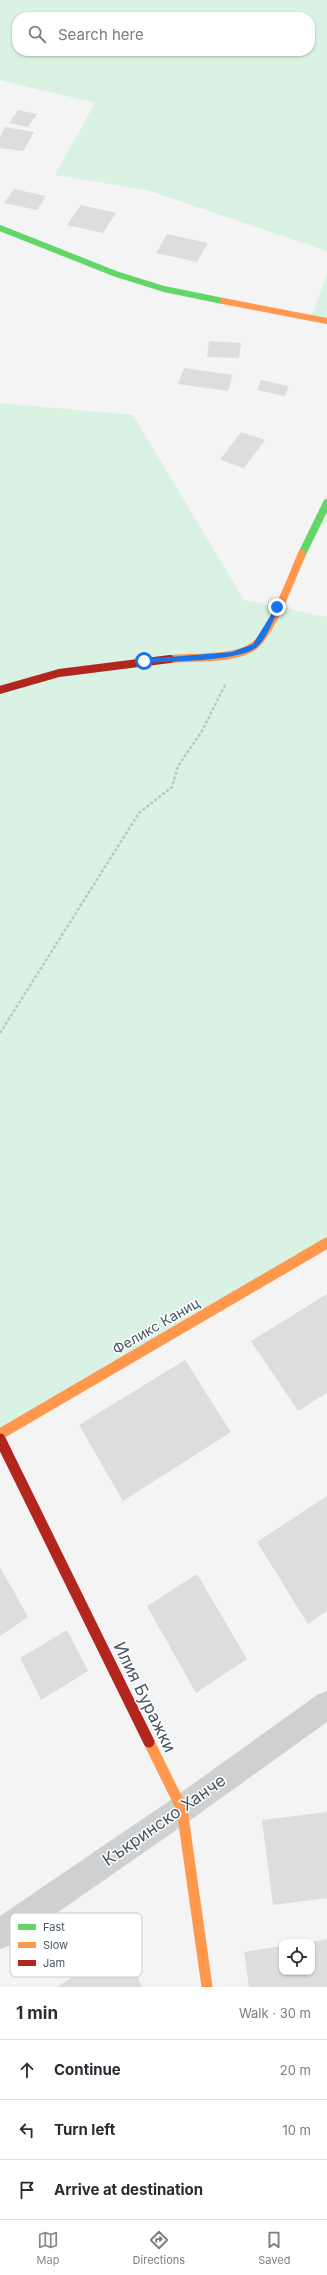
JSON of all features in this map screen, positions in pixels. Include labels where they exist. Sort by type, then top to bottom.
[{"type":"street","points":[[0,228],[116,274],[164,289],[327,321]]},
{"type":"street","points":[[0,690],[59,673],[144,661],[232,654],[254,646],[266,630],[327,503]]},
{"type":"street","name":"Феликс Каниц","points":[[0,1434],[327,1243]]},
{"type":"street","name":"Илия Буражки","points":[[0,1438],[182,1809],[207,1987]]},
{"type":"street","name":"Къкринско Ханче","points":[[31,1913],[182,1809],[327,1705]]},
{"type":"street","name":"Къкринско Ханче","points":[[0,1934],[10,1927]]},
{"type":"path","points":[[0,1033],[138,813],[172,787],[178,766],[202,731],[242,650]]},
{"type":"green space","points":[[0,0],[327,0],[327,251],[147,190],[55,175],[95,103],[0,80]]},
{"type":"green space","points":[[327,274],[327,321],[311,318]]},
{"type":"green space","points":[[0,403],[133,415],[244,600],[327,617],[327,1243],[0,1434]]},
{"type":"building","points":[[18,110],[37,114],[28,127],[9,123]]},
{"type":"building","points":[[5,127],[34,132],[23,151],[0,148],[0,137]]},
{"type":"building","points":[[14,189],[46,196],[37,210],[4,203]]},
{"type":"building","points":[[81,205],[116,213],[103,233],[67,225]]},
{"type":"building","points":[[167,234],[208,243],[197,262],[156,253]]},
{"type":"building","points":[[209,341],[241,343],[239,358],[207,357]]},
{"type":"building","points":[[184,368],[233,375],[228,391],[178,384]]},
{"type":"building","points":[[261,380],[289,386],[285,396],[257,390]]},
{"type":"building","points":[[241,432],[265,440],[244,468],[220,460]]},
{"type":"building","points":[[327,1294],[327,1393],[298,1411],[251,1341]]},
{"type":"building","points":[[185,1360],[231,1432],[123,1501],[79,1425]]},
{"type":"building","points":[[327,1496],[327,1611],[308,1624],[257,1542]]},
{"type":"building","points":[[0,1567],[28,1617],[0,1636]]},
{"type":"building","points":[[197,1574],[247,1659],[196,1693],[147,1606]]},
{"type":"building","points":[[67,1630],[88,1671],[41,1700],[20,1658]]},
{"type":"building","points":[[327,1812],[327,1898],[273,1905],[262,1820]]},
{"type":"building","points":[[327,1939],[327,1987],[249,1987],[244,1952],[279,1946],[279,1975],[315,1975],[315,1941]]},
{"type":"building","points":[[73,1977],[137,1977],[142,1987],[57,1987]]},
{"type":"traffic: fast","points":[[0,228],[116,274],[164,289],[223,301]]},
{"type":"traffic: fast","points":[[302,554],[327,503]]},
{"type":"traffic: slow","points":[[223,301],[327,321]]},
{"type":"traffic: slow","points":[[170,659],[226,655],[247,650],[254,646],[273,618],[302,554]]},
{"type":"traffic: slow","points":[[0,1434],[327,1243]]},
{"type":"traffic: slow","points":[[149,1742],[182,1809],[207,1987]]},
{"type":"traffic: jam","points":[[0,690],[59,673],[170,659]]},
{"type":"traffic: jam","points":[[0,1439],[149,1742]]},
{"type":"route","points":[[144,661],[198,658],[232,654],[254,646],[266,630],[277,607]]}]
